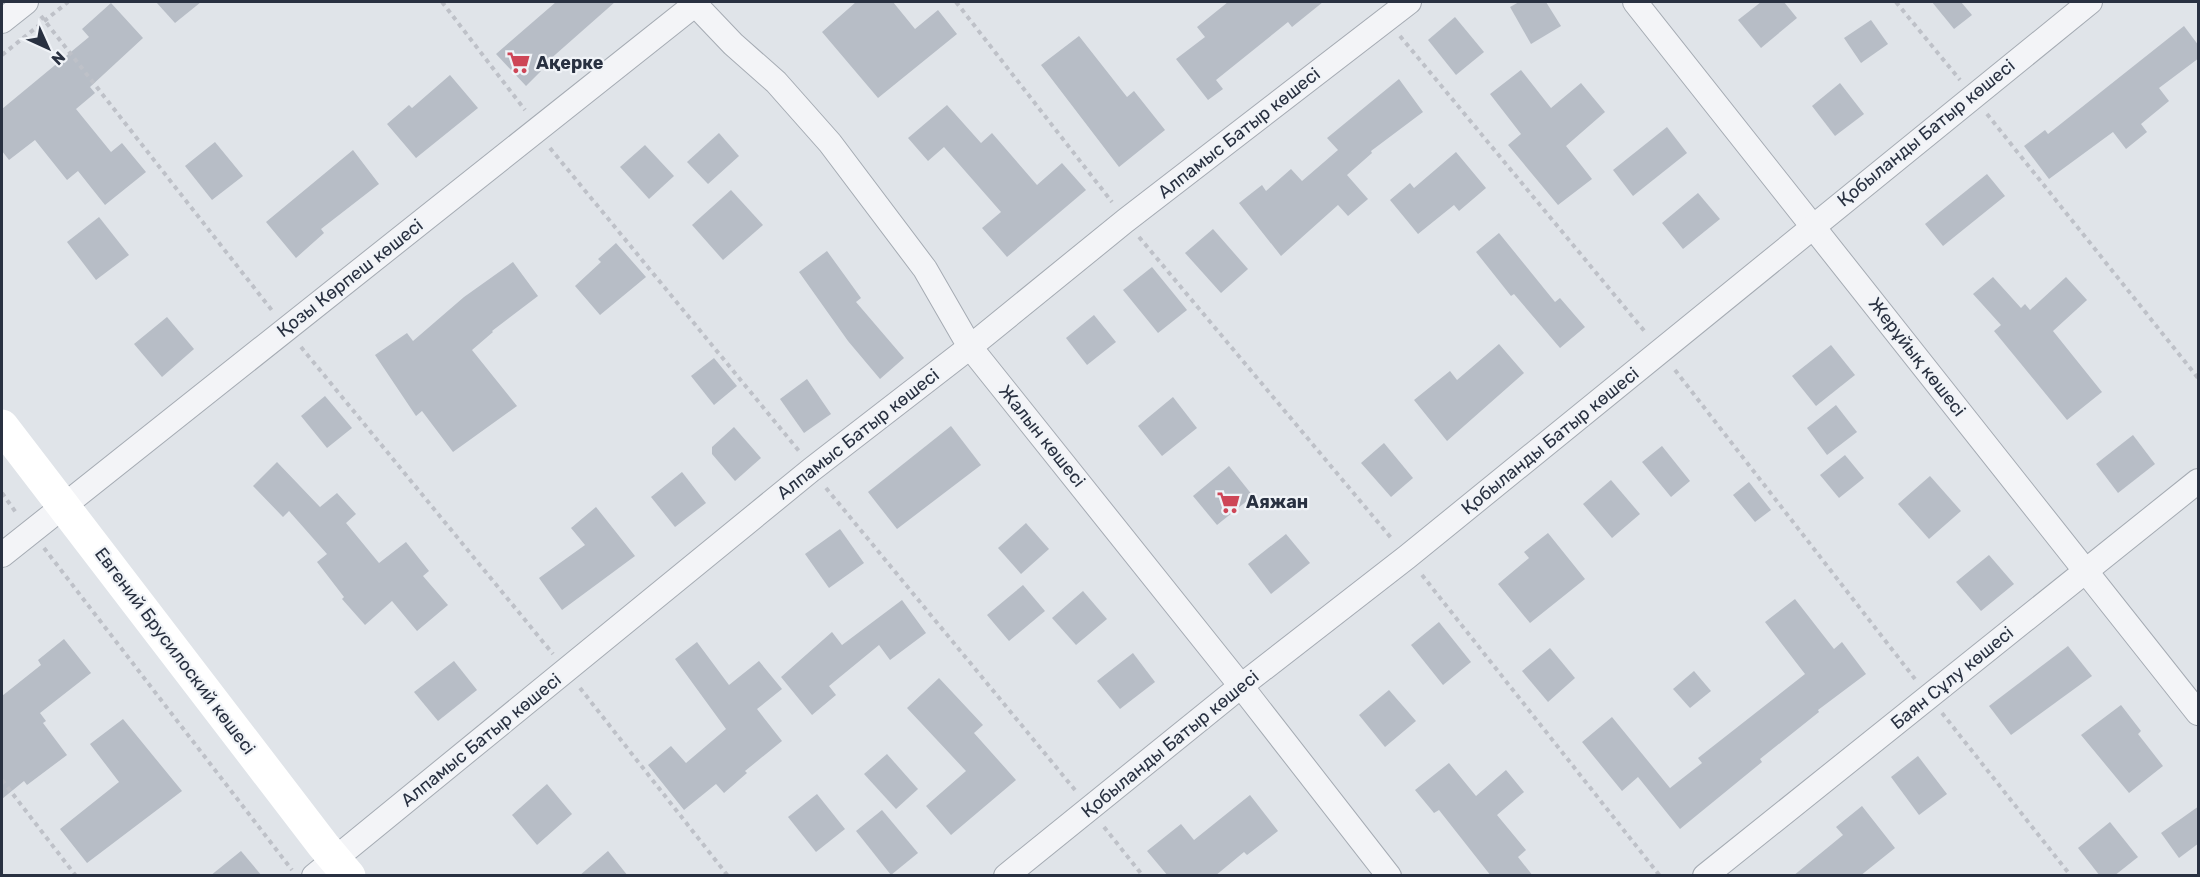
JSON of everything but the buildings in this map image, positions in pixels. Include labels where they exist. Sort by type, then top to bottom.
[{"type":"main road","name":"Евгений Брусилоский көшесі","points":[[2,426],[333,870]]},
{"type":"street","name":"Қозы Көрпеш көшесі","points":[[2,555],[696,2]]},
{"type":"street","name":"Жалын көшесі","points":[[696,2],[733,44],[776,82],[830,143],[925,269],[970,347],[1242,686],[1389,876]]},
{"type":"street","name":"Алпамыс Батыр көшесі","points":[[333,870],[566,670],[811,470],[970,347],[1125,221],[1409,2]]},
{"type":"street","name":"Жерұйық көшесі","points":[[1635,2],[2199,713]]},
{"type":"street","name":"Қобыланды Батыр көшесі","points":[[1006,876],[1407,557],[1812,225],[2090,2]]},
{"type":"street","points":[[2,21],[32,6]]},
{"type":"street","name":"Баян Сұлу көшесі","points":[[1705,876],[2199,481]]},
{"type":"path","points":[[2,55],[68,2]]},
{"type":"path","points":[[442,2],[526,112],[536,130],[1143,876]]},
{"type":"path","points":[[956,2],[1125,221],[1407,557],[1660,876]]},
{"type":"path","points":[[1896,2],[2199,378]]},
{"type":"path","points":[[32,6],[286,328],[566,670],[729,876]]},
{"type":"path","points":[[1386,19],[1660,351],[2071,876]]},
{"type":"path","points":[[2,493],[296,876]]},
{"type":"path","points":[[2,780],[76,876]]},
{"type":"place","name":"Ақерке","points":[[518,63]]},
{"type":"place","name":"Аяжан","points":[[1228,502]]}]
